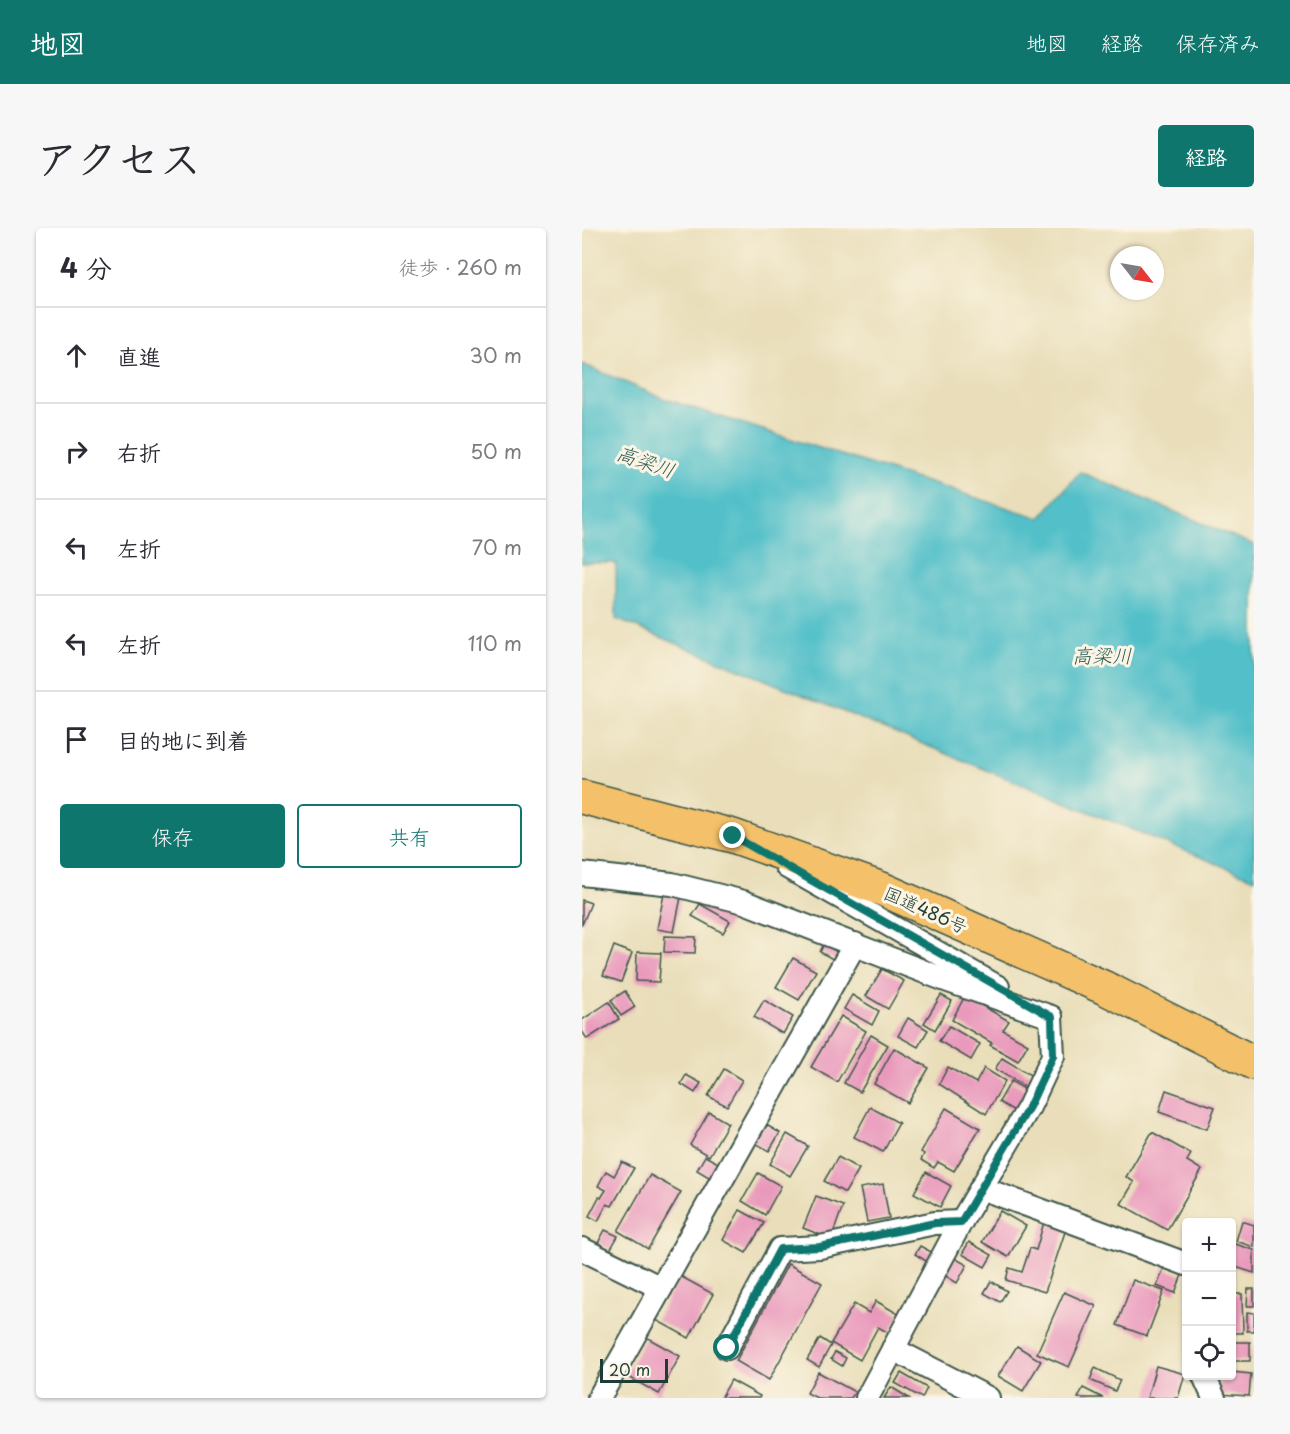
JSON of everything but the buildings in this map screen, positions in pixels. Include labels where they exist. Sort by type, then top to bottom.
[{"type":"highway","name":"国道486号","points":[[582,797],[733,836],[882,889],[1105,988],[1254,1063]]},
{"type":"street","points":[[733,836],[1052,1017]]},
{"type":"street","points":[[582,874],[672,884],[744,902],[943,979],[1052,1017]]},
{"type":"street","points":[[599,1398],[855,944]]},
{"type":"street","points":[[867,1398],[961,1222],[1029,1107],[1053,1056],[1052,1017]]},
{"type":"street","points":[[981,1188],[1182,1263]]},
{"type":"street","points":[[727,1348],[780,1249],[820,1247],[935,1223],[961,1222]]},
{"type":"street","points":[[582,1249],[661,1288]]},
{"type":"street","points":[[893,1349],[988,1398]]},
{"type":"street","points":[[1206,1380],[1214,1398]]},
{"type":"water","name":"高梁川","points":[[582,364],[662,398],[1040,518],[1080,472],[1254,545],[1254,879],[616,619],[616,563],[582,563]]},
{"type":"route","points":[[727,1348],[780,1249],[820,1247],[935,1223],[961,1222],[1029,1107],[1053,1056],[1052,1017],[733,836]]}]
